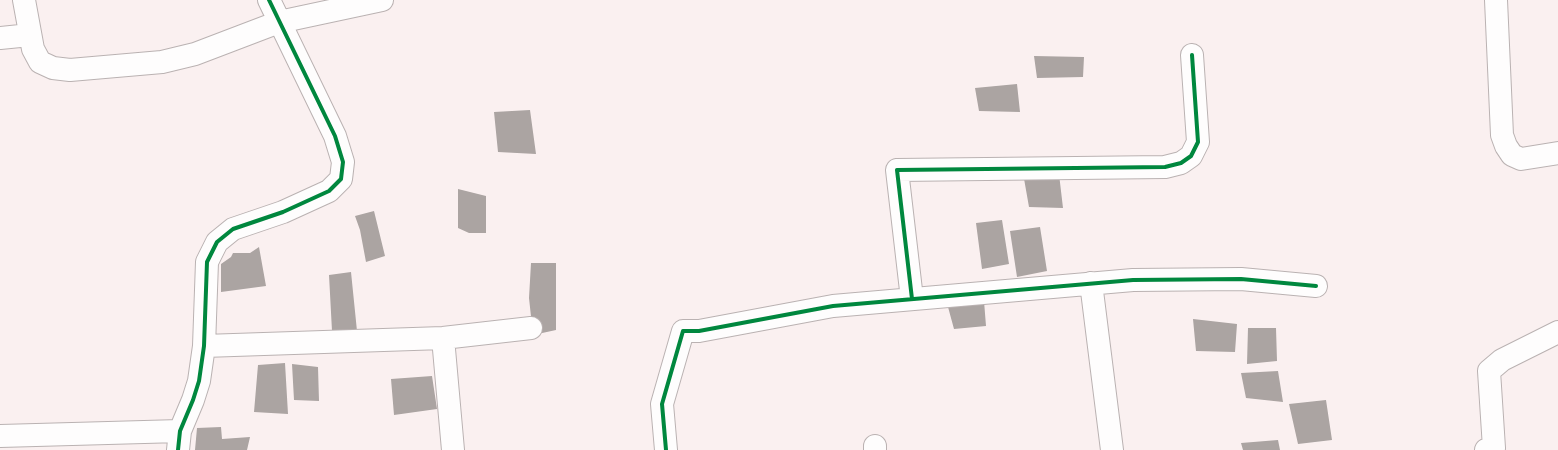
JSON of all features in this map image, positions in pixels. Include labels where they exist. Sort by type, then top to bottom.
[{"type":"street","points":[[24,0],[33,49],[40,62],[53,68],[70,70],[162,62],[195,54],[279,22],[382,0]]},
{"type":"street","points":[[0,436],[179,441],[194,400],[199,381],[204,346],[207,262],[217,242],[233,229],[283,212],[329,191],[341,179],[342,162],[335,136],[269,0]]},
{"type":"street","points":[[1496,0],[1502,135],[1506,146],[1512,155],[1521,159],[1558,153]]},
{"type":"street","points":[[0,38],[30,35]]},
{"type":"street","points":[[912,300],[897,170],[1165,167],[1181,163],[1191,156],[1198,142],[1192,56]]},
{"type":"street","points":[[666,450],[662,404],[683,331],[699,331],[833,306],[1133,280],[1242,279],[1316,286]]},
{"type":"street","points":[[1091,283],[1112,450]]},
{"type":"street","points":[[204,346],[443,338],[531,328]]},
{"type":"street","points":[[1486,450],[1494,448],[1489,370],[1502,360],[1558,332]]},
{"type":"street","points":[[443,338],[453,450]]},
{"type":"building","points":[[1034,56],[1084,57],[1083,77],[1037,78]]},
{"type":"building","points":[[1017,84],[1020,112],[979,111],[975,88]]},
{"type":"building","points":[[530,110],[536,154],[498,152],[494,112]]},
{"type":"building","points":[[1023,173],[1059,174],[1063,208],[1029,207]]},
{"type":"building","points":[[458,189],[486,196],[486,233],[469,233],[458,228]]},
{"type":"building","points":[[374,211],[385,256],[366,262],[360,230],[355,216]]},
{"type":"building","points":[[1002,220],[1009,264],[982,269],[976,223]]},
{"type":"building","points":[[1040,227],[1047,271],[1017,277],[1010,231]]},
{"type":"building","points":[[259,247],[266,286],[221,292],[221,264],[231,257],[233,253],[250,253]]},
{"type":"building","points":[[531,263],[556,263],[556,330],[533,335],[529,298]]},
{"type":"building","points":[[351,272],[357,331],[332,331],[329,275]]},
{"type":"building","points":[[984,301],[986,326],[954,329],[948,307]]},
{"type":"building","points":[[1193,319],[1237,324],[1235,352],[1196,351]]},
{"type":"building","points":[[1248,328],[1276,328],[1277,361],[1247,364]]},
{"type":"building","points":[[285,363],[288,414],[254,412],[258,365]]},
{"type":"building","points":[[292,364],[318,367],[319,401],[294,400]]},
{"type":"building","points":[[1278,371],[1283,402],[1246,398],[1241,373]]},
{"type":"building","points":[[432,376],[437,409],[394,415],[391,379]]},
{"type":"building","points":[[1326,400],[1332,440],[1298,444],[1289,404]]},
{"type":"building","points":[[221,427],[222,439],[250,437],[247,450],[195,450],[197,428]]},
{"type":"building","points":[[1278,440],[1280,450],[1243,450],[1241,443]]},
{"type":"cycle path","points":[[178,450],[180,431],[199,381],[204,346],[207,262],[217,242],[233,229],[283,212],[329,191],[341,179],[343,162],[335,136],[269,0]]},
{"type":"cycle path","points":[[912,299],[897,170],[1165,167],[1181,163],[1191,156],[1198,142],[1192,55]]},
{"type":"cycle path","points":[[666,450],[662,404],[683,331],[699,331],[833,306],[1133,280],[1241,279],[1316,286]]}]
